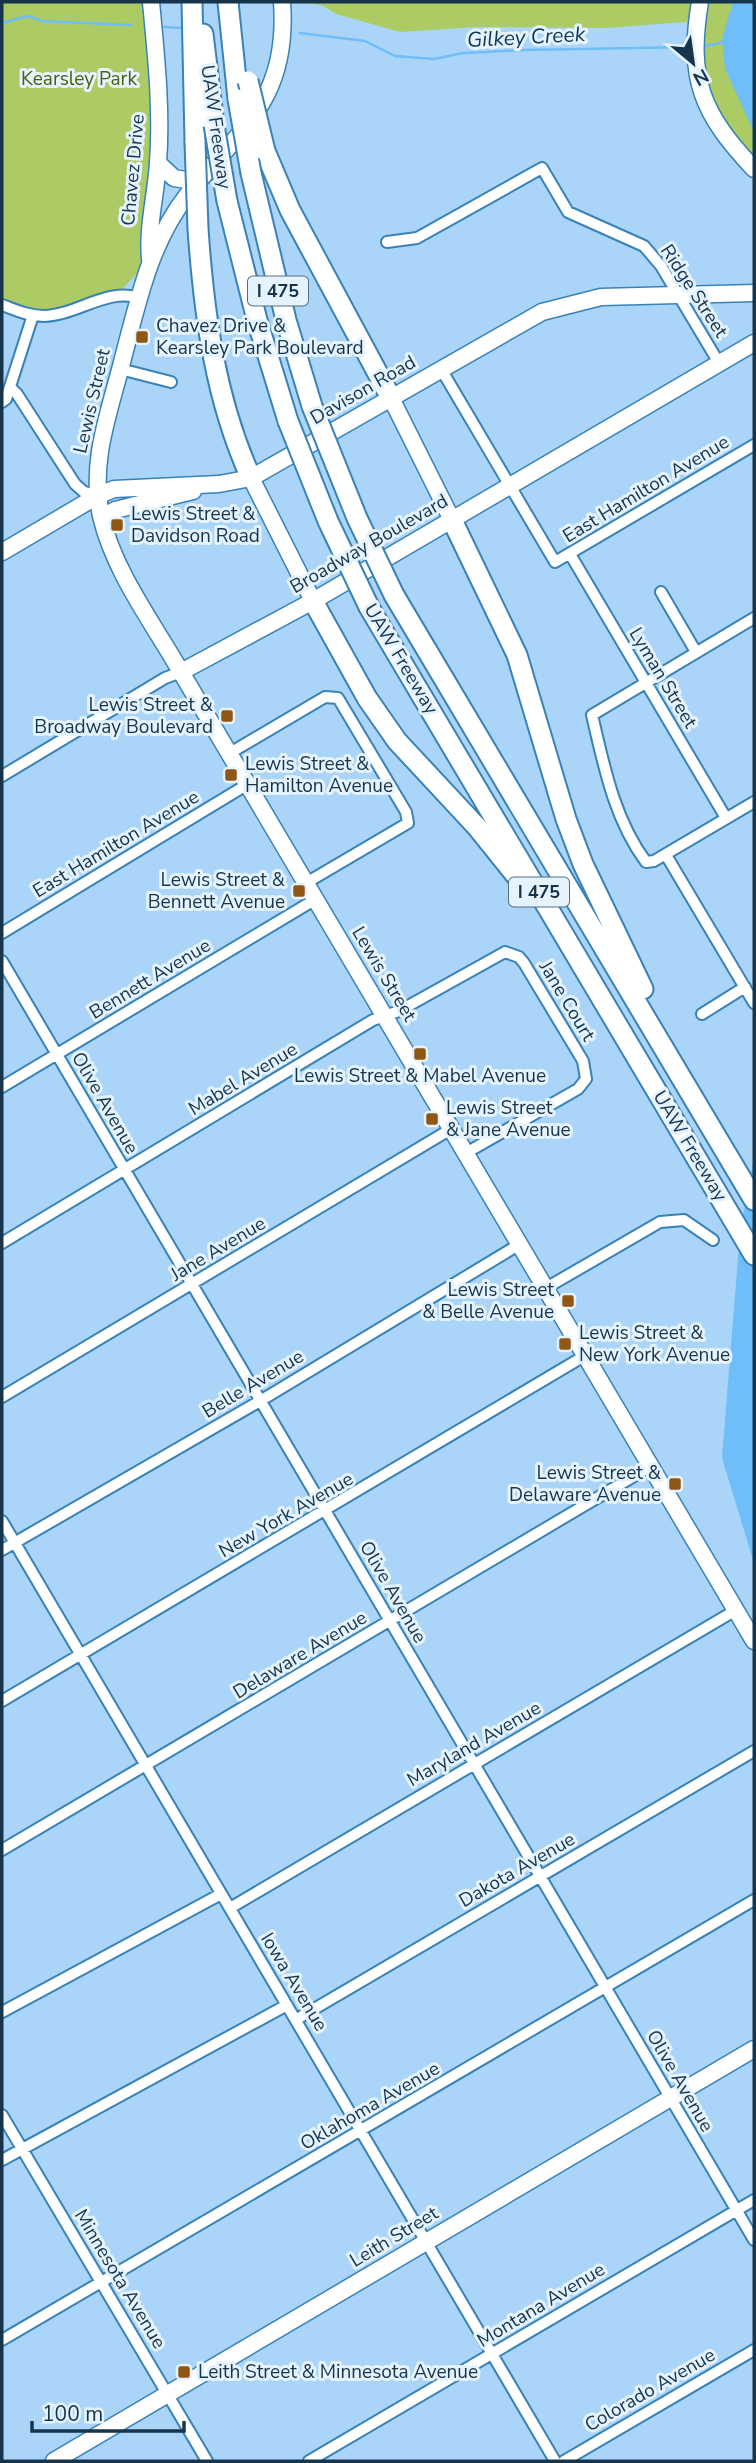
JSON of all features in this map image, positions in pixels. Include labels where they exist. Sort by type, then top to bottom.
[{"type":"highway","points":[[192,2],[198,229],[212,355],[228,415],[251,478]]},
{"type":"highway","name":"UAW Freeway","points":[[200,2],[214,125],[227,201],[257,320],[288,421],[328,521],[369,607],[754,1255]]},
{"type":"highway","points":[[229,2],[265,151],[290,210],[391,398]]},
{"type":"highway","name":"UAW Freeway","points":[[229,2],[238,99],[251,173],[282,306],[312,407],[357,518],[394,594],[754,1200]]},
{"type":"highway","points":[[452,520],[517,655],[566,819],[583,864],[699,1107]]},
{"type":"highway","points":[[313,601],[367,698],[397,741],[483,833],[574,951]]},
{"type":"main road","name":"Chavez Drive","points":[[150,259],[148,239],[158,163],[159,89],[151,2]]},
{"type":"main road","name":"Chavez Drive","points":[[140,298],[150,259],[179,206],[242,134],[266,98],[281,49],[282,2]]},
{"type":"main road","points":[[700,2],[696,65],[705,106],[730,145],[754,169]]},
{"type":"main road","points":[[158,163],[174,178],[198,182]]},
{"type":"main road","name":"Davison Road","points":[[2,552],[99,495],[114,489],[219,484],[251,478],[516,325],[562,305],[601,297],[754,293]]},
{"type":"main road","name":"Lewis Street","points":[[140,298],[100,443],[99,495],[102,517],[123,571],[754,1642]]},
{"type":"main road","name":"Broadway Boulevard","points":[[181,672],[313,601],[754,343]]},
{"type":"main road","points":[[391,398],[452,520]]},
{"type":"main road","points":[[251,478],[313,601]]},
{"type":"main road","points":[[102,517],[115,510],[219,484]]},
{"type":"main road","name":"Leith Street","points":[[54,2461],[754,2049]]},
{"type":"street","name":"Ridge Street","points":[[387,242],[417,238],[542,168],[568,212],[644,246],[679,295],[719,363]]},
{"type":"street","points":[[2,305],[33,316],[65,313],[118,294],[140,298]]},
{"type":"street","points":[[2,402],[6,399],[33,316]]},
{"type":"street","points":[[120,369],[171,382]]},
{"type":"street","points":[[441,369],[511,485]]},
{"type":"street","points":[[10,387],[75,484],[84,492],[99,495]]},
{"type":"street","name":"East Hamilton Avenue","points":[[511,485],[555,562],[754,445]]},
{"type":"street","name":"Lyman Street","points":[[570,554],[726,818]]},
{"type":"street","points":[[661,592],[696,652]]},
{"type":"street","points":[[754,618],[592,715],[615,806],[633,844],[646,862],[666,855],[754,802]]},
{"type":"street","name":"Broadway Boulevard","points":[[2,776],[165,678],[181,672]]},
{"type":"street","points":[[230,753],[325,697],[338,698],[405,812],[408,823],[306,883]]},
{"type":"street","name":"East Hamilton Avenue","points":[[2,933],[248,784]]},
{"type":"street","points":[[666,855],[754,1003]]},
{"type":"street","name":"Bennett Avenue","points":[[2,1087],[316,899]]},
{"type":"street","name":"Mabel Avenue","points":[[2,1243],[385,1016],[505,952]]},
{"type":"street","name":"Jane Court","points":[[466,1153],[578,1089],[586,1079],[583,1061],[524,963],[519,957],[505,952]]},
{"type":"street","name":"Olive Avenue","points":[[2,961],[754,2240]]},
{"type":"street","points":[[702,1014],[745,987]]},
{"type":"street","name":"Jane Avenue","points":[[2,1397],[451,1129]]},
{"type":"street","points":[[546,1288],[660,1222],[684,1220],[713,1240]]},
{"type":"street","name":"Belle Avenue","points":[[2,1550],[260,1401],[520,1244]]},
{"type":"street","name":"New York Avenue","points":[[2,1701],[586,1356]]},
{"type":"street","name":"Delaware Avenue","points":[[2,1850],[651,1466]]},
{"type":"street","name":"Iowa Avenue","points":[[2,1521],[555,2461]]},
{"type":"street","name":"Maryland Avenue","points":[[230,1908],[736,1610]]},
{"type":"street","name":"Dakota Avenue","points":[[297,2019],[754,1751]]},
{"type":"street","points":[[2,2012],[221,1894]]},
{"type":"street","name":"Oklahoma Avenue","points":[[2,2340],[362,2132],[754,1900]]},
{"type":"street","points":[[2,2160],[287,2005]]},
{"type":"street","name":"Minnesota Avenue","points":[[2,2115],[207,2461]]},
{"type":"street","name":"Montana Avenue","points":[[309,2461],[754,2200]]},
{"type":"street","name":"Colorado Avenue","points":[[564,2461],[754,2350]]},
{"type":"green space","name":"Kearsley Park","points":[[2,2],[150,2],[159,89],[150,259],[118,294],[55,315],[2,305]]},
{"type":"green space","points":[[297,2],[700,2],[697,21],[608,28],[477,27],[400,32],[336,14],[322,5]]},
{"type":"green space","points":[[707,2],[754,2],[754,162],[715,110],[707,85],[704,28]]},
{"type":"water","points":[[733,2],[754,2],[754,132],[725,69],[722,39]]},
{"type":"water","points":[[754,1157],[754,1563],[722,1458],[740,1233]]},
{"type":"waterway","name":"Gilkey Creek","points":[[2,23],[28,16],[42,21],[131,25]]},
{"type":"waterway","name":"Gilkey Creek","points":[[163,27],[183,28]]},
{"type":"waterway","name":"Gilkey Creek","points":[[300,33],[365,41],[395,56],[434,59],[463,53],[524,50],[691,47]]},
{"type":"waterway","name":"Gilkey Creek","points":[[701,47],[725,42]]},
{"type":"place","name":"Chavez Drive & Kearsley Park Boulevard","points":[[142,337]]},
{"type":"place","name":"Lewis Street & Davidson Road","points":[[117,525]]},
{"type":"place","name":"Lewis Street & Broadway Boulevard","points":[[227,716]]},
{"type":"place","name":"Lewis Street & Hamilton Avenue","points":[[231,775]]},
{"type":"place","name":"Lewis Street & Bennett Avenue","points":[[299,891]]},
{"type":"place","name":"Lewis Street & Mabel Avenue","points":[[420,1054]]},
{"type":"place","name":"Lewis Street & Jane Avenue","points":[[432,1119]]},
{"type":"place","name":"Lewis Street & Belle Avenue","points":[[568,1301]]},
{"type":"place","name":"Lewis Street & New York Avenue","points":[[565,1344]]},
{"type":"place","name":"Lewis Street & Delaware Avenue","points":[[675,1484]]},
{"type":"place","name":"Leith Street & Minnesota Avenue","points":[[184,2372]]}]
